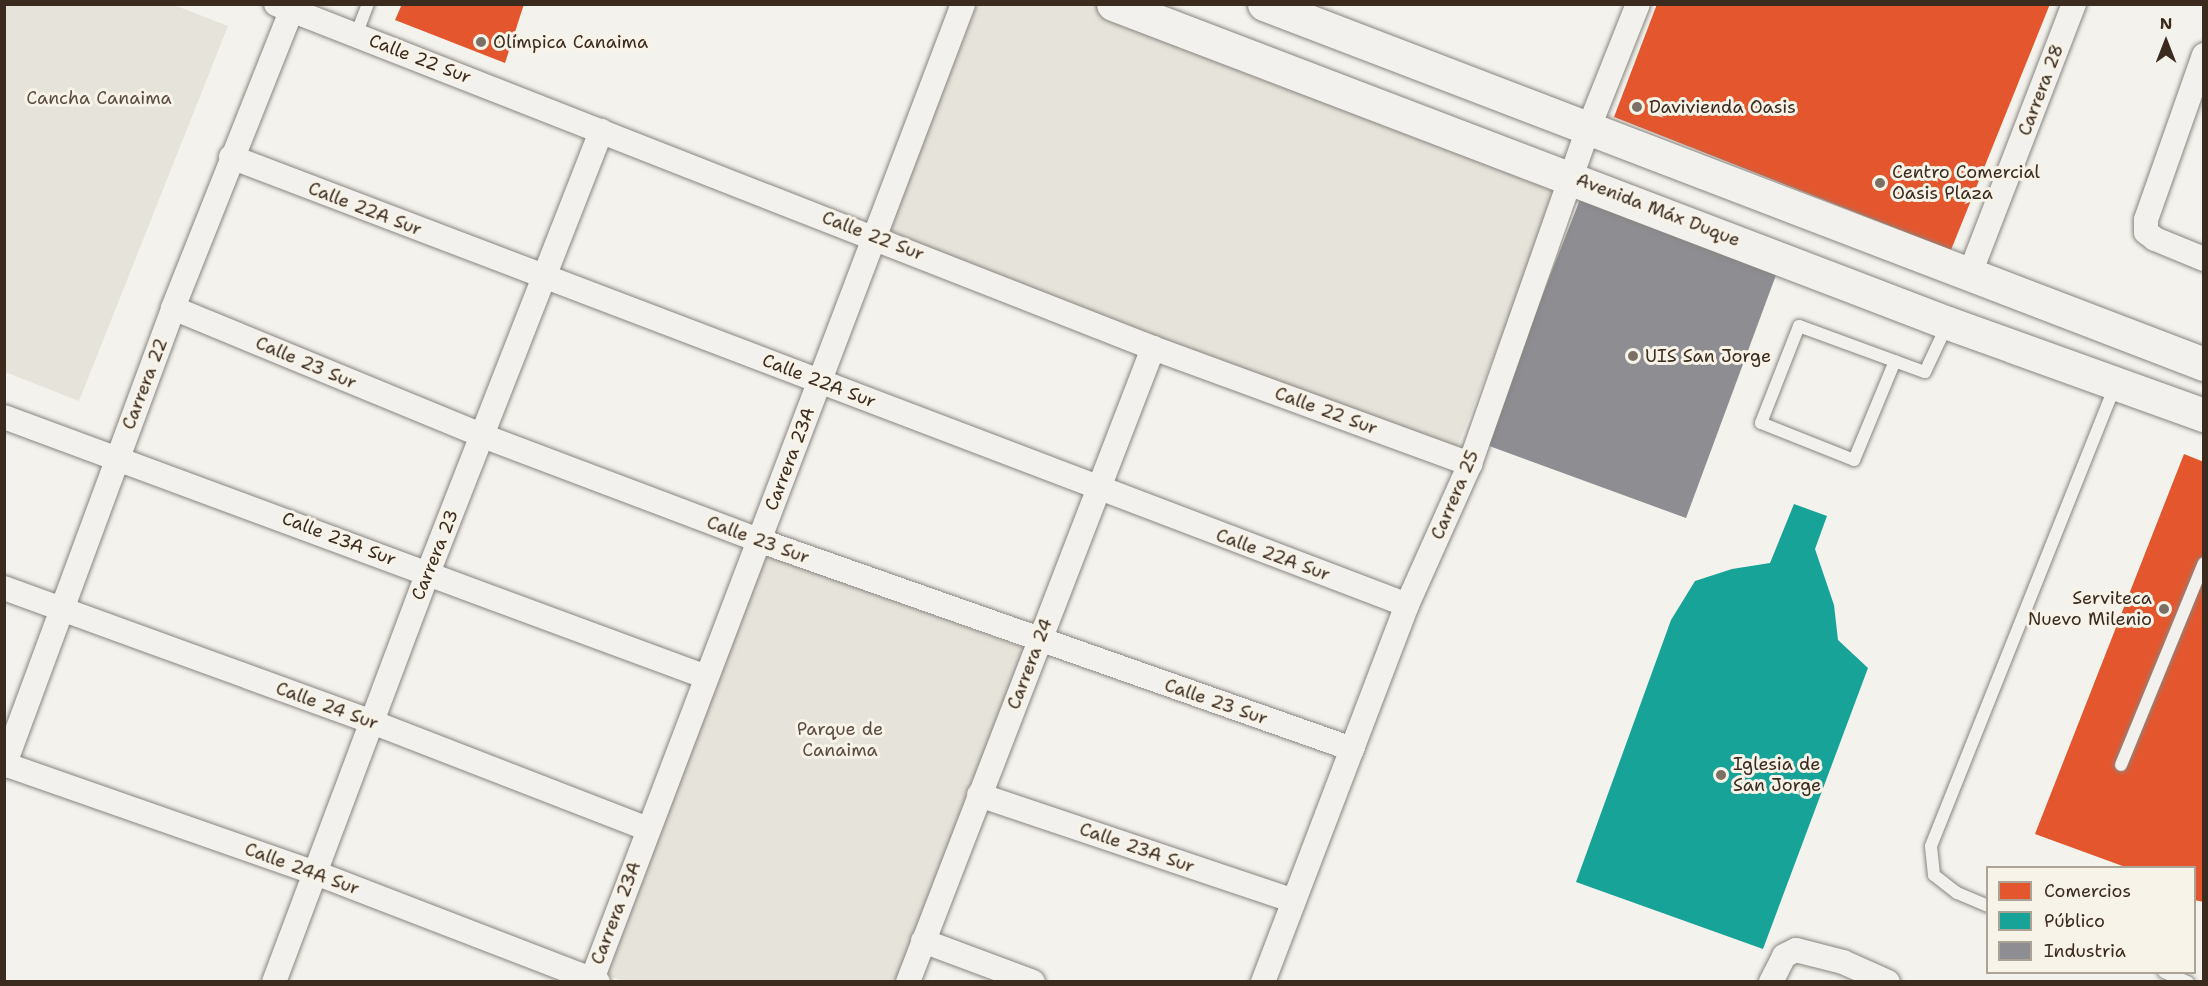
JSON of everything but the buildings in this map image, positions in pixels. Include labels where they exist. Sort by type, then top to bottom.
[{"type":"main road","name":"Avenida Máx Duque","points":[[1113,4],[1574,177],[1948,323],[2204,415]]},
{"type":"main road","points":[[1264,4],[1969,276],[2204,364]]},
{"type":"street","name":"Carrera 23A","points":[[593,981],[648,829],[821,381],[963,4]]},
{"type":"street","name":"Carrera 25","points":[[1263,981],[1407,605],[1470,464],[1574,177],[1589,128],[1638,4]]},
{"type":"street","name":"Carrera 28","points":[[1969,276],[2074,4]]},
{"type":"street","name":"Calle 22 Sur","points":[[287,6],[1153,348],[1470,464]]},
{"type":"street","name":"Carrera 22","points":[[5,765],[117,457],[287,6]]},
{"type":"street","points":[[2204,55],[2146,220],[2146,232],[2155,239],[2204,259]]},
{"type":"street","name":"Carrera 23","points":[[274,981],[428,573],[601,131]]},
{"type":"street","name":"Calle 22A Sur","points":[[231,157],[821,381],[1099,490],[1407,605]]},
{"type":"street","name":"Calle 23 Sur","points":[[173,308],[483,436],[758,540],[1038,641],[1352,749]]},
{"type":"street","name":"Carrera 24","points":[[908,981],[1153,348]]},
{"type":"street","name":"Calle 23A Sur","points":[[4,417],[706,677]]},
{"type":"street","name":"Calle 24 Sur","points":[[4,588],[372,722],[648,829]]},
{"type":"street","name":"Calle 24A Sur","points":[[5,765],[316,873],[593,981]]},
{"type":"street","name":"Calle 23A Sur","points":[[979,795],[1294,902]]},
{"type":"street","points":[[923,941],[1033,981]]},
{"type":"street","points":[[1771,981],[1784,956],[1796,950],[1843,962],[1888,981]]},
{"type":"lane","points":[[356,35],[368,4]]},
{"type":"lane","points":[[1895,361],[1854,460],[1761,423],[1799,326],[1895,361],[1925,372],[1948,323]]},
{"type":"lane","points":[[1986,905],[1957,893],[1934,875],[1931,846],[2116,384]]},
{"type":"lane","points":[[2121,765],[2204,563]]},
{"type":"lane","points":[[2169,974],[2188,981]]},
{"type":"green space","name":"Cancha Canaima","points":[[4,5],[174,5],[228,26],[79,401],[5,372]]},
{"type":"green space","points":[[977,5],[1100,5],[1565,179],[1455,452],[1142,336],[888,230]]},
{"type":"green space","name":"Parque de Canaima","points":[[759,552],[1027,649],[900,981],[625,982],[600,972]]},
{"type":"place","name":"Olímpica Canaima","points":[[481,42]]},
{"type":"place","name":"Davivienda Oasis","points":[[1637,107]]},
{"type":"place","name":"Centro Comercial Oasis Plaza","points":[[1880,183]]},
{"type":"place","name":"UIS San Jorge","points":[[1633,356]]},
{"type":"place","name":"Serviteca Nuevo Milenio","points":[[2164,609]]},
{"type":"place","name":"Iglesia de San Jorge","points":[[1721,775]]}]
